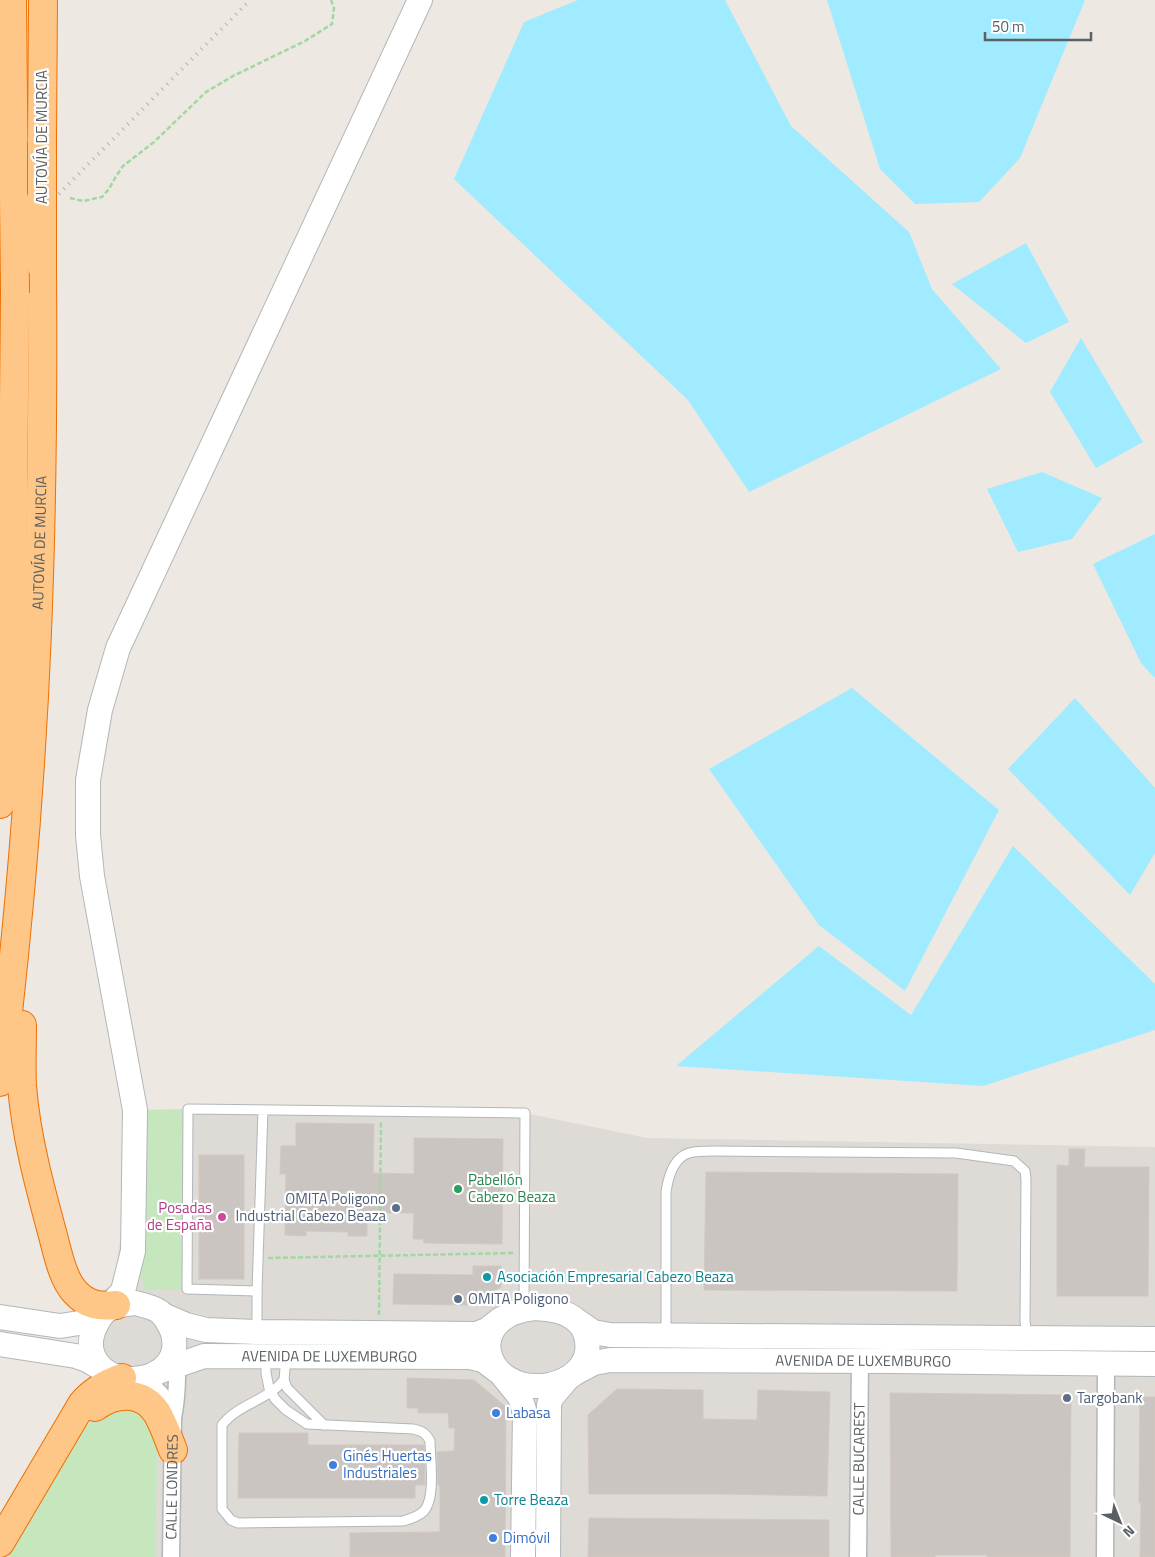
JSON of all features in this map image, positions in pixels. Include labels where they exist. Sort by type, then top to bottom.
[{"type":"highway","name":"AUTOVÍA DE MURCIA","points":[[0,804],[12,614],[16,293],[12,0]]},
{"type":"highway","name":"AUTOVÍA DE MURCIA","points":[[0,1082],[12,975],[29,782],[37,626],[43,421],[43,0]]},
{"type":"highway","points":[[12,975],[22,1010],[22,1086],[26,1120],[39,1182],[57,1249],[67,1279],[74,1291],[91,1304],[108,1310]]},
{"type":"highway","points":[[0,1542],[82,1404],[89,1396],[106,1384],[145,1368]]},
{"type":"highway","points":[[55,1450],[93,1408],[111,1397],[126,1395],[139,1397],[154,1408],[173,1450]]},
{"type":"main road","points":[[145,1368],[95,1361],[91,1352],[90,1342],[92,1332],[123,1291],[133,1251],[135,1110],[92,876],[88,834],[88,780],[100,710],[118,648],[420,0]]},
{"type":"main road","points":[[133,1251],[142,1285],[170,1325],[174,1336],[145,1368]]},
{"type":"main road","name":"AVENIDA DE LUXEMBURGO","points":[[0,1317],[60,1326],[79,1323],[108,1310],[135,1303],[179,1323],[197,1328],[257,1332],[470,1334],[488,1330],[501,1319]]},
{"type":"main road","points":[[523,1557],[525,1413],[520,1397],[489,1357],[488,1346],[489,1336],[501,1319],[512,1312],[534,1308],[552,1309],[568,1315],[577,1321],[584,1329],[588,1347],[584,1362],[551,1398],[549,1405],[548,1557]]},
{"type":"main road","name":"AVENIDA DE LUXEMBURGO","points":[[577,1321],[593,1332],[600,1334],[1155,1339]]},
{"type":"main road","points":[[860,1362],[861,1337]]},
{"type":"main road","points":[[1106,1364],[1107,1339]]},
{"type":"main road","points":[[0,1344],[76,1356],[87,1360],[145,1368]]},
{"type":"main road","name":"AVENIDA DE LUXEMBURGO","points":[[145,1368],[204,1356],[278,1365],[470,1357],[483,1360],[500,1373]]},
{"type":"main road","name":"AVENIDA DE LUXEMBURGO","points":[[571,1376],[594,1363],[610,1360],[1155,1364]]},
{"type":"main road","points":[[500,1373],[516,1382],[538,1386],[549,1385],[571,1376]]},
{"type":"street","name":"CALLE BUCAREST","points":[[858,1557],[860,1362]]},
{"type":"street","points":[[1105,1557],[1106,1364]]},
{"type":"street","name":"CALLE LONDRES","points":[[145,1368],[176,1401],[173,1418],[171,1557]]},
{"type":"street","points":[[145,1368],[148,1384],[167,1401],[173,1418]]},
{"type":"lane","points":[[257,1291],[187,1289],[188,1109],[526,1113],[524,1309]]},
{"type":"lane","points":[[257,1332],[263,1110]]},
{"type":"lane","points":[[666,1336],[666,1192],[668,1179],[672,1169],[688,1154],[713,1151],[956,1153],[1014,1161],[1025,1171],[1026,1179],[1025,1320],[1027,1338]]},
{"type":"lane","points":[[278,1365],[266,1373],[269,1388],[272,1393],[275,1399],[286,1410],[307,1424],[413,1429],[427,1435],[430,1441],[431,1498],[424,1510],[416,1517],[403,1521],[238,1523],[226,1515],[222,1509],[222,1425],[227,1418],[272,1393],[278,1365]]},
{"type":"lane","points":[[278,1365],[287,1388],[324,1425]]},
{"type":"path","points":[[70,198],[83,201],[102,196],[109,189],[124,166],[154,142],[206,92],[233,76],[305,41],[332,24],[334,8],[331,0]]},
{"type":"path","points":[[379,1315],[381,1111]]},
{"type":"path","points":[[258,1258],[524,1253]]},
{"type":"shaded area","points":[[135,1110],[525,1113],[647,1138],[1155,1147],[1155,1557],[156,1557],[157,1448],[89,1375],[78,1349],[80,1333],[100,1292],[115,1283]]},
{"type":"green space","points":[[188,1109],[187,1289],[145,1290],[133,1251],[135,1110]]},
{"type":"green space","points":[[131,1404],[152,1426],[157,1448],[156,1557],[8,1557],[68,1453],[94,1417],[104,1409]]},
{"type":"water","points":[[578,0],[725,0],[791,126],[909,232],[932,289],[1001,369],[749,492],[688,400],[454,179],[524,22]]},
{"type":"water","points":[[827,0],[1085,0],[1020,158],[979,202],[915,204],[880,169]]},
{"type":"water","points":[[1026,243],[1069,322],[1026,343],[952,284]]},
{"type":"water","points":[[1081,338],[1143,442],[1096,468],[1050,392]]},
{"type":"water","points":[[1042,472],[1102,498],[1072,539],[1018,552],[987,489]]},
{"type":"water","points":[[1155,534],[1155,678],[1141,663],[1093,564]]},
{"type":"water","points":[[852,688],[999,810],[905,991],[819,925],[709,769]]},
{"type":"water","points":[[1075,698],[1155,788],[1155,853],[1130,895],[1008,769]]},
{"type":"water","points":[[1013,846],[1155,984],[1155,1030],[983,1086],[676,1066],[819,946],[911,1015]]},
{"type":"building","points":[[296,1123],[374,1124],[373,1173],[414,1174],[414,1138],[503,1139],[502,1244],[424,1243],[423,1239],[413,1239],[414,1213],[367,1213],[367,1236],[348,1236],[348,1232],[306,1231],[306,1236],[285,1235],[286,1174],[280,1174],[281,1146],[296,1146]]},
{"type":"building","points":[[1069,1149],[1085,1149],[1084,1167],[1149,1167],[1148,1296],[1057,1296],[1057,1165],[1069,1166]]},
{"type":"building","name":"Posadas de España","points":[[199,1155],[244,1155],[244,1279],[199,1279]]},
{"type":"building","points":[[706,1172],[958,1174],[957,1291],[704,1290]]},
{"type":"building","points":[[473,1266],[501,1266],[501,1287],[480,1300],[467,1300],[467,1305],[393,1304],[394,1274],[473,1275]]},
{"type":"building","points":[[407,1378],[474,1380],[506,1407],[505,1557],[350,1557],[350,1533],[440,1532],[440,1485],[438,1485],[437,1452],[454,1451],[455,1428],[449,1428],[448,1413],[418,1413],[418,1408],[407,1408]]},
{"type":"building","points":[[617,1389],[703,1390],[703,1419],[757,1420],[758,1390],[830,1392],[827,1496],[589,1494],[588,1415]]},
{"type":"building","points":[[890,1393],[1071,1395],[1070,1557],[935,1555],[935,1557],[891,1557]]},
{"type":"building","points":[[1140,1397],[1155,1397],[1155,1557],[1140,1557]]},
{"type":"building","points":[[239,1433],[308,1433],[308,1445],[424,1445],[425,1485],[415,1485],[415,1498],[238,1498]]},
{"type":"building","points":[[589,1518],[829,1520],[829,1557],[588,1557]]},
{"type":"railway","points":[[0,254],[250,0]]},
{"type":"place","name":"Pabellón Cabezo Beaza","points":[[458,1189]]},
{"type":"place","name":"OMITA Poligono Industrial Cabezo Beaza","points":[[396,1208]]},
{"type":"place","name":"Posadas de España","points":[[222,1217]]},
{"type":"place","name":"Asociación Empresarial Cabezo Beaza","points":[[487,1277]]},
{"type":"place","name":"OMITA Poligono","points":[[458,1299]]},
{"type":"place","name":"Targobank","points":[[1067,1398]]},
{"type":"place","name":"Labasa","points":[[496,1413]]},
{"type":"place","name":"Ginés Huertas Industriales","points":[[333,1465]]},
{"type":"place","name":"Torre Beaza","points":[[484,1500]]},
{"type":"place","name":"Dimóvil","points":[[493,1538]]}]
